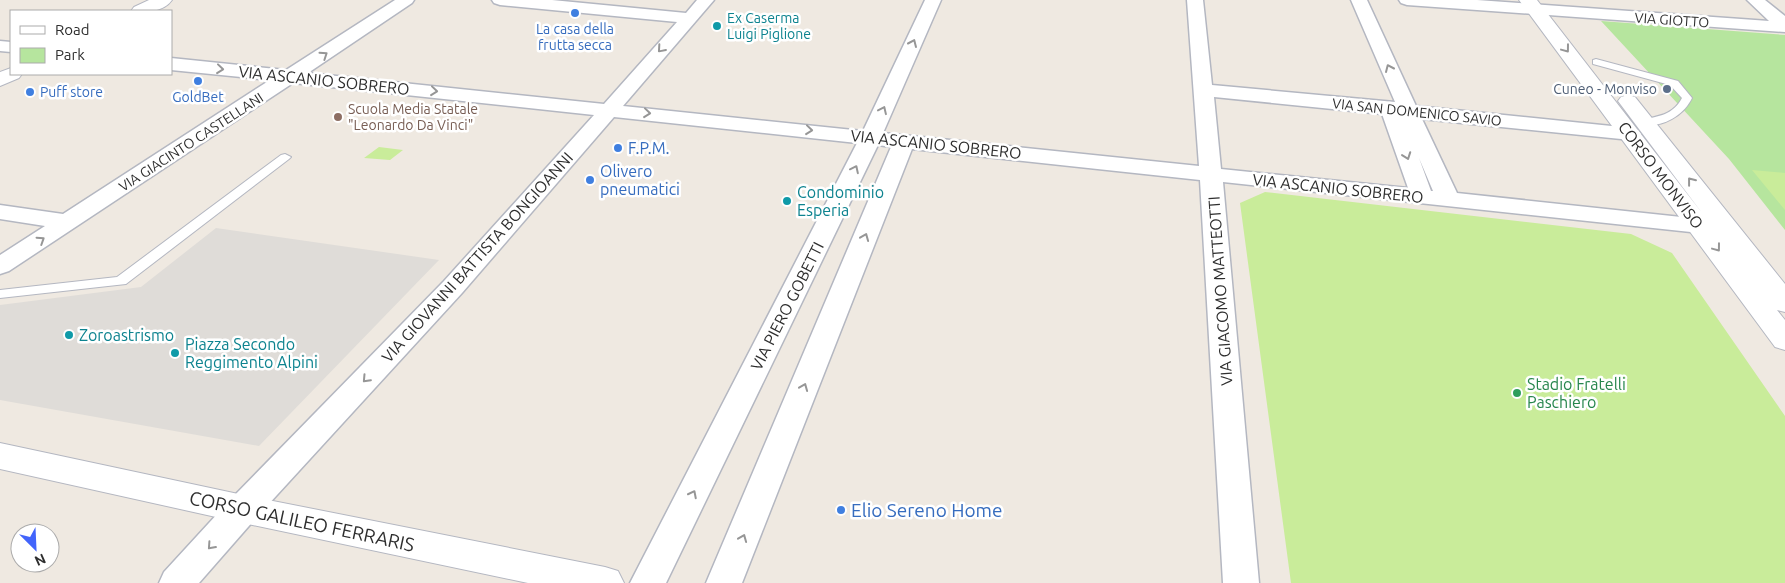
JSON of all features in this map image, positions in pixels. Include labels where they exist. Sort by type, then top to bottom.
[{"type":"main road","points":[[142,10],[163,0]]},
{"type":"main road","name":"CORSO MONVISO","points":[[1543,6],[1596,62],[1700,226],[1785,340]]},
{"type":"main road","name":"CORSO MONVISO","points":[[1543,6],[1638,128],[1785,303]]},
{"type":"main road","name":"CORSO GALILEO FERRARIS","points":[[0,456],[243,509],[605,583]]},
{"type":"street","name":"VIA GIACINTO CASTELLANI","points":[[0,266],[406,0]]},
{"type":"street","points":[[500,0],[688,18]]},
{"type":"street","name":"VIA GIOVANNI BATTISTA BONGIOANNI","points":[[177,583],[243,509],[453,287],[688,18],[706,0]]},
{"type":"street","name":"VIA PIERO GOBETTI","points":[[648,583],[871,137],[933,0]]},
{"type":"street","name":"VIA GIACOMO MATTEOTTI","points":[[1195,0],[1211,175],[1241,583]]},
{"type":"street","points":[[1344,0],[1399,110],[1448,199]]},
{"type":"street","points":[[1359,0],[1399,110],[1422,196]]},
{"type":"street","name":"VIA GIOTTO","points":[[1407,0],[1782,20]]},
{"type":"street","points":[[1755,0],[1782,20]]},
{"type":"street","name":"VIA ASCANIO SOBRERO","points":[[172,64],[1700,226]]},
{"type":"street","name":"VIA SAN DOMENICO SAVIO","points":[[1203,90],[1399,110],[1638,128]]},
{"type":"street","points":[[724,583],[904,141]]},
{"type":"street","points":[[0,212],[68,222]]},
{"type":"lane","points":[[1596,62],[1674,83],[1687,98],[1683,108],[1665,119],[1638,128]]},
{"type":"lane","points":[[0,294],[121,280],[285,157]]},
{"type":"green space","points":[[1601,21],[1785,35],[1785,230],[1729,159]]},
{"type":"green space","points":[[379,147],[403,150],[390,160],[364,158]]},
{"type":"green space","points":[[1752,170],[1785,173],[1785,210]]},
{"type":"green space","name":"Stadio Fratelli Paschiero","points":[[1265,192],[1631,234],[1672,253],[1785,416],[1785,583],[1291,583],[1240,203]]},
{"type":"shaded area","name":"Piazza Secondo Reggimento Alpini","points":[[216,228],[439,260],[259,446],[0,400],[0,305],[141,287]]},
{"type":"place","name":"La casa della frutta secca","points":[[575,13]]},
{"type":"place","name":"Ex Caserma Luigi Piglione","points":[[717,26]]},
{"type":"place","name":"GoldBet","points":[[198,81]]},
{"type":"place","name":"Cuneo - Monviso","points":[[1667,89]]},
{"type":"place","name":"Puff store","points":[[30,92]]},
{"type":"place","name":"Scuola Media Statale \"Leonardo Da Vinci\"","points":[[338,117]]},
{"type":"place","name":"F.P.M.","points":[[618,148]]},
{"type":"place","name":"Olivero pneumatici","points":[[590,180]]},
{"type":"place","name":"Condominio Esperia","points":[[787,201]]},
{"type":"place","name":"Zoroastrismo","points":[[69,335]]},
{"type":"place","name":"Piazza Secondo Reggimento Alpini","points":[[175,353]]},
{"type":"place","name":"Stadio Fratelli Paschiero","points":[[1517,393]]},
{"type":"place","name":"Elio Sereno Home","points":[[841,510]]}]
